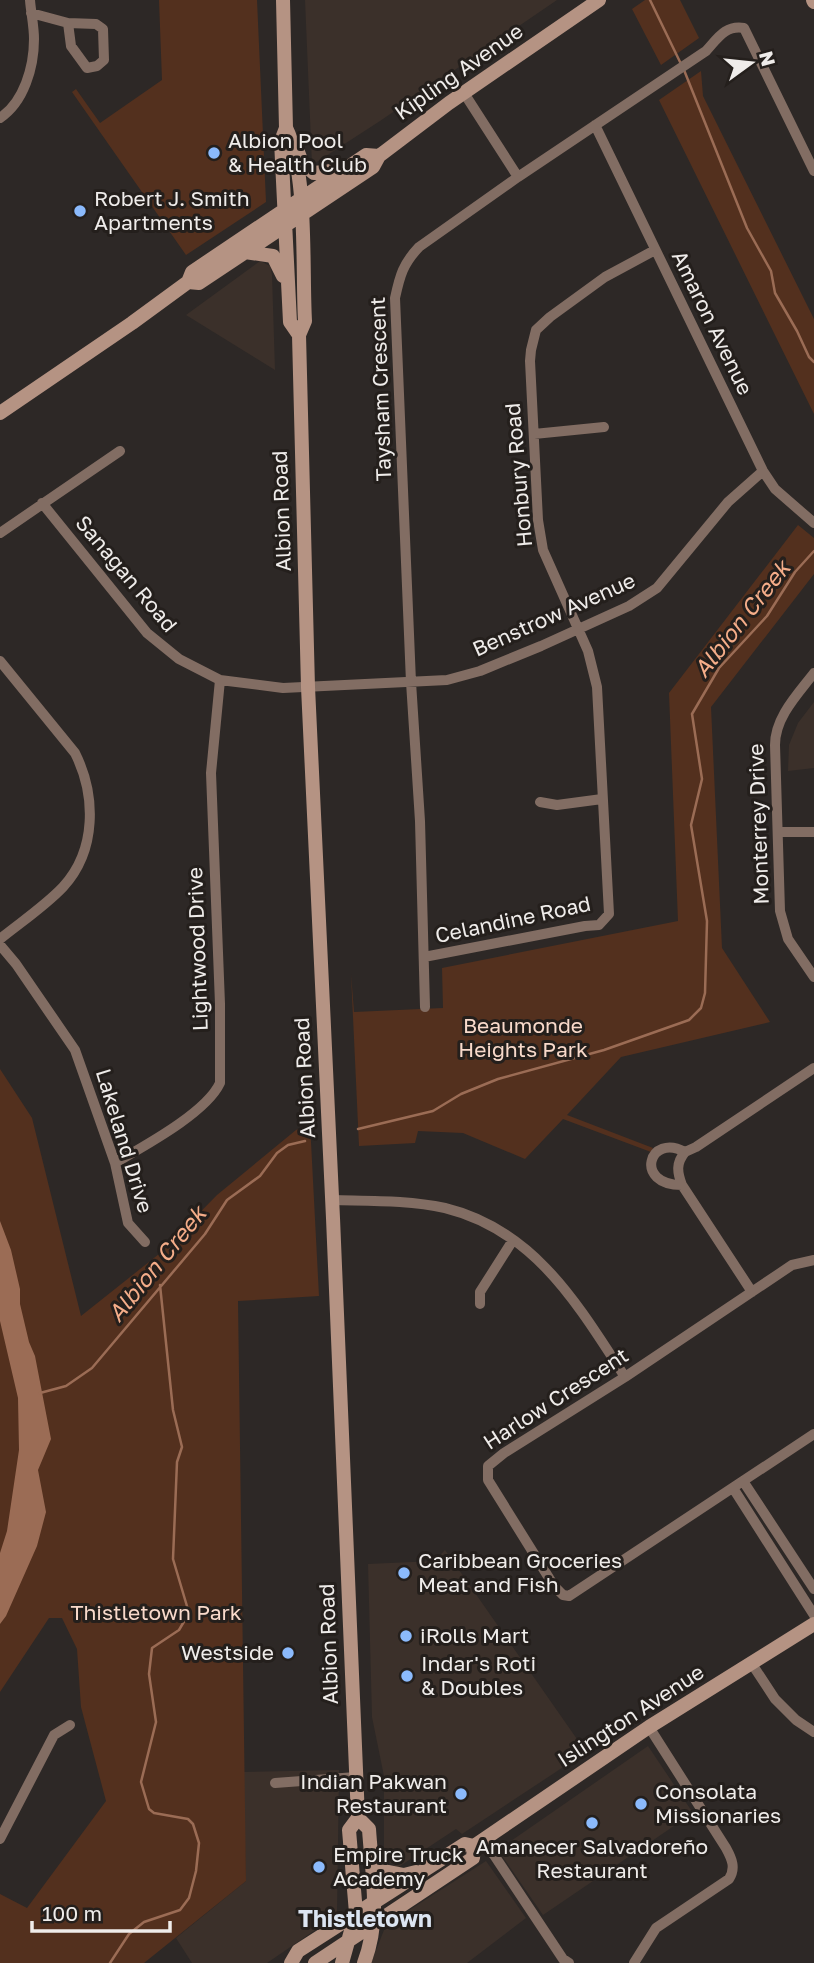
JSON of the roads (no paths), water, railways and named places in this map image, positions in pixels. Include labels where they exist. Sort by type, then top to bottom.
[{"type":"main road","name":"Albion Road","points":[[283,0],[286,128],[281,141],[284,226],[290,322],[299,335]]},
{"type":"main road","name":"Kipling Avenue","points":[[188,282],[199,284],[373,167],[379,156],[464,93],[599,0]]},
{"type":"main road","name":"Albion Road","points":[[286,128],[294,144],[301,215],[305,321],[299,335],[308,687],[333,1200],[358,1818],[349,1830],[356,1913],[342,1963]]},
{"type":"main road","points":[[294,144],[302,163],[314,173],[344,169]]},
{"type":"main road","name":"Kipling Avenue","points":[[0,413],[132,323],[188,282],[192,272],[300,198],[366,155],[379,156]]},
{"type":"main road","points":[[245,252],[273,256],[287,283]]},
{"type":"main road","name":"Islington Avenue","points":[[291,1963],[298,1951],[420,1870],[465,1844],[477,1843],[649,1727],[814,1625]]},
{"type":"main road","name":"Albion Road","points":[[358,1818],[369,1829],[375,1900],[375,1923],[364,1963]]},
{"type":"main road","name":"Islington Avenue","points":[[314,1963],[472,1857],[477,1843]]},
{"type":"main road","points":[[370,1853],[384,1871],[404,1875],[420,1870]]},
{"type":"street","points":[[0,118],[6,114],[25,87],[31,67],[34,37],[30,0]]},
{"type":"street","points":[[31,13],[68,23],[96,24],[103,29],[104,60],[97,66],[87,68],[72,46],[68,23]]},
{"type":"street","name":"Taysham Crescent","points":[[425,1007],[420,821],[411,682],[396,298],[405,262],[419,247],[698,55],[725,30],[736,27],[744,28],[814,171]]},
{"type":"street","points":[[464,93],[518,177]]},
{"type":"street","name":"Amaron Avenue","points":[[595,125],[763,471],[775,489],[814,523]]},
{"type":"street","name":"Honbury Road","points":[[607,917],[609,914],[597,687],[588,651],[543,550],[538,520],[530,361],[536,330],[550,317],[605,277],[655,250]]},
{"type":"street","points":[[534,434],[604,426]]},
{"type":"street","points":[[0,533],[120,451]]},
{"type":"street","name":"Benstrow Avenue","points":[[308,687],[447,680],[481,671],[629,606],[657,588],[728,502],[763,471]]},
{"type":"street","name":"Sanagan Road","points":[[42,503],[147,633],[179,659],[220,680],[283,688],[308,687]]},
{"type":"street","points":[[0,661],[75,753],[90,802],[89,832],[78,868],[62,889],[0,939]]},
{"type":"street","name":"Monterrey Drive","points":[[814,673],[789,706],[775,735],[780,911],[788,939],[814,976]]},
{"type":"street","name":"Lightwood Drive","points":[[115,1164],[199,1108],[215,1093],[220,1083],[220,1004],[211,773],[220,680]]},
{"type":"street","points":[[540,802],[557,805],[602,799]]},
{"type":"street","points":[[778,832],[814,832]]},
{"type":"street","name":"Celandine Road","points":[[424,957],[599,925],[607,917]]},
{"type":"street","name":"Lakeland Drive","points":[[0,944],[75,1050],[115,1164],[128,1223],[145,1242]]},
{"type":"street","points":[[752,1292],[682,1185],[677,1173],[680,1159],[685,1152],[814,1068]]},
{"type":"street","points":[[682,1185],[670,1185],[660,1181],[653,1173],[652,1162],[656,1152],[664,1147],[674,1146],[685,1152]]},
{"type":"street","points":[[333,1200],[404,1203],[444,1208],[491,1226],[513,1240],[564,1286],[625,1377]]},
{"type":"street","points":[[480,1304],[480,1292],[513,1240]]},
{"type":"street","name":"Harlow Crescent","points":[[814,1260],[792,1265],[625,1377],[504,1453],[488,1466],[488,1480],[558,1590],[569,1596],[814,1434]]},
{"type":"street","points":[[743,1481],[814,1589]]},
{"type":"street","points":[[733,1488],[814,1615]]},
{"type":"street","points":[[752,1664],[775,1699],[796,1720],[814,1732]]},
{"type":"street","points":[[0,1839],[54,1735],[70,1725]]},
{"type":"street","points":[[634,1963],[656,1928],[729,1879],[733,1871],[726,1848],[649,1727]]},
{"type":"street","points":[[275,1783],[356,1777]]},
{"type":"street","points":[[477,1843],[494,1855],[564,1962]]},
{"type":"waterway","name":"Albion Creek","points":[[650,0],[681,64]]},
{"type":"waterway","name":"Albion Creek","points":[[684,70],[747,228],[771,271],[775,293],[814,362]]},
{"type":"waterway","name":"Albion Creek","points":[[358,1129],[433,1111],[461,1094],[498,1079],[604,1050],[689,1020],[701,1008],[705,993],[707,921],[691,825],[702,779],[692,714],[719,668],[767,616],[795,572],[814,551]]},
{"type":"waterway","name":"Albion Creek","points":[[40,1393],[66,1386],[92,1368],[205,1234],[227,1200],[260,1176],[277,1153],[288,1145],[305,1141]]},
{"type":"waterway","points":[[110,1963],[129,1934],[144,1922],[180,1910],[189,1898],[199,1843],[193,1824],[188,1819],[154,1813],[149,1809],[141,1782],[156,1722],[149,1674],[152,1648],[179,1630],[189,1613],[173,1559],[177,1462],[182,1447],[173,1410],[160,1285]]},
{"type":"place","name":"Albion Pool & Health Club","points":[[214,153]]},
{"type":"place","name":"Robert J. Smith Apartments","points":[[80,211]]},
{"type":"place","name":"Caribbean Groceries Meat and Fish","points":[[404,1573]]},
{"type":"place","name":"iRolls Mart","points":[[406,1636]]},
{"type":"place","name":"Westside","points":[[288,1653]]},
{"type":"place","name":"Indar's Roti & Doubles","points":[[407,1676]]},
{"type":"place","name":"Indian Pakwan Restaurant","points":[[461,1794]]},
{"type":"place","name":"Consolata Missionaries","points":[[641,1804]]},
{"type":"place","name":"Amanecer Salvadoreño Restaurant","points":[[592,1823]]},
{"type":"place","name":"Empire Truck Academy","points":[[319,1867]]},
{"type":"district","name":"Thistletown","points":[[365,1919]]},
{"type":"park label","name":"Beaumonde Heights Park","points":[[523,1038]]},
{"type":"park label","name":"Thistletown Park","points":[[156,1613]]}]
